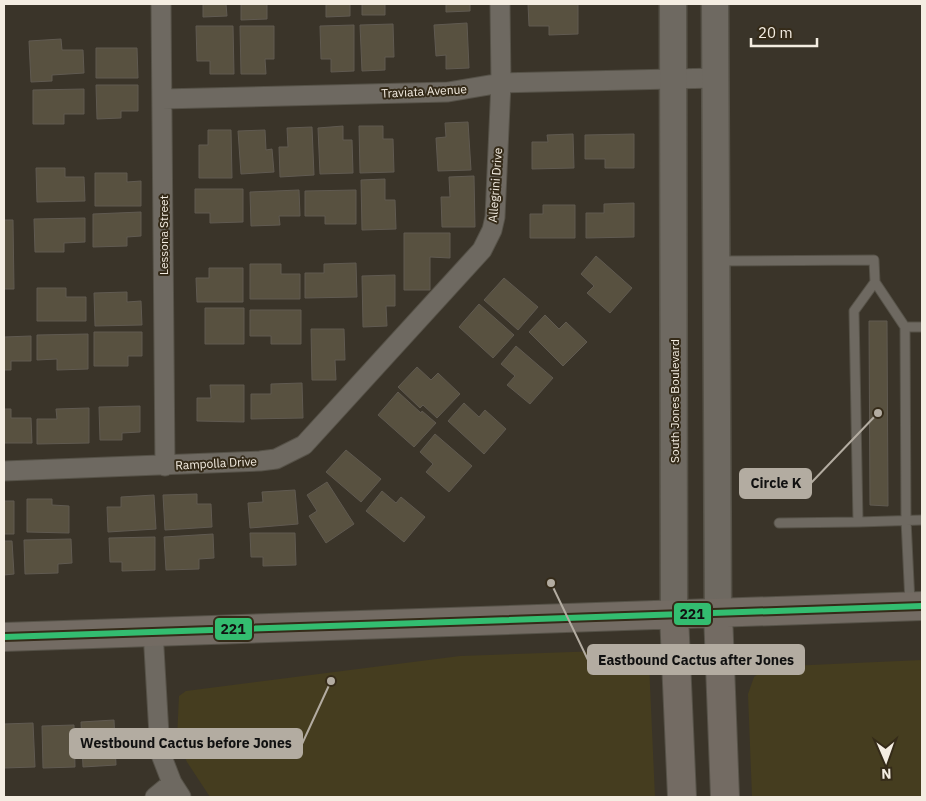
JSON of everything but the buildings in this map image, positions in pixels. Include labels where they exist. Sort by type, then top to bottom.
[{"type":"main road","name":"South Jones Boulevard","points":[[673,4],[674,615],[682,797]]},
{"type":"main road","points":[[715,4],[718,613],[725,797]]},
{"type":"main road","points":[[4,637],[916,606]]},
{"type":"street","name":"Lessona Street","points":[[161,4],[165,466]]},
{"type":"street","name":"Allegrini Drive","points":[[386,357],[482,250],[492,230],[495,217],[501,83],[500,4]]},
{"type":"street","name":"Traviata Avenue","points":[[162,99],[448,92],[501,83],[716,78]]},
{"type":"street","name":"Rampolla Drive","points":[[4,471],[260,462],[276,459],[304,445],[386,357]]},
{"type":"street","points":[[153,631],[160,752],[176,790],[155,797]]},
{"type":"lane","points":[[716,261],[874,260],[875,282],[905,327],[906,520],[916,606]]},
{"type":"lane","points":[[858,522],[854,311],[875,282]]},
{"type":"lane","points":[[905,327],[922,327]]},
{"type":"lane","points":[[778,523],[922,520]]},
{"type":"sand","points":[[629,650],[645,655],[649,663],[655,797],[210,797],[187,762],[177,739],[179,696],[186,691],[460,656]]},
{"type":"sand","points":[[922,660],[922,797],[752,797],[748,694],[754,677],[766,667]]},
{"type":"transit line","name":"221","points":[[4,637],[922,606]]},
{"type":"place","name":"Circle K","points":[[878,413]]},
{"type":"place","name":"Eastbound Cactus after Jones","points":[[551,583]]},
{"type":"place","name":"Westbound Cactus before Jones","points":[[331,681]]}]
